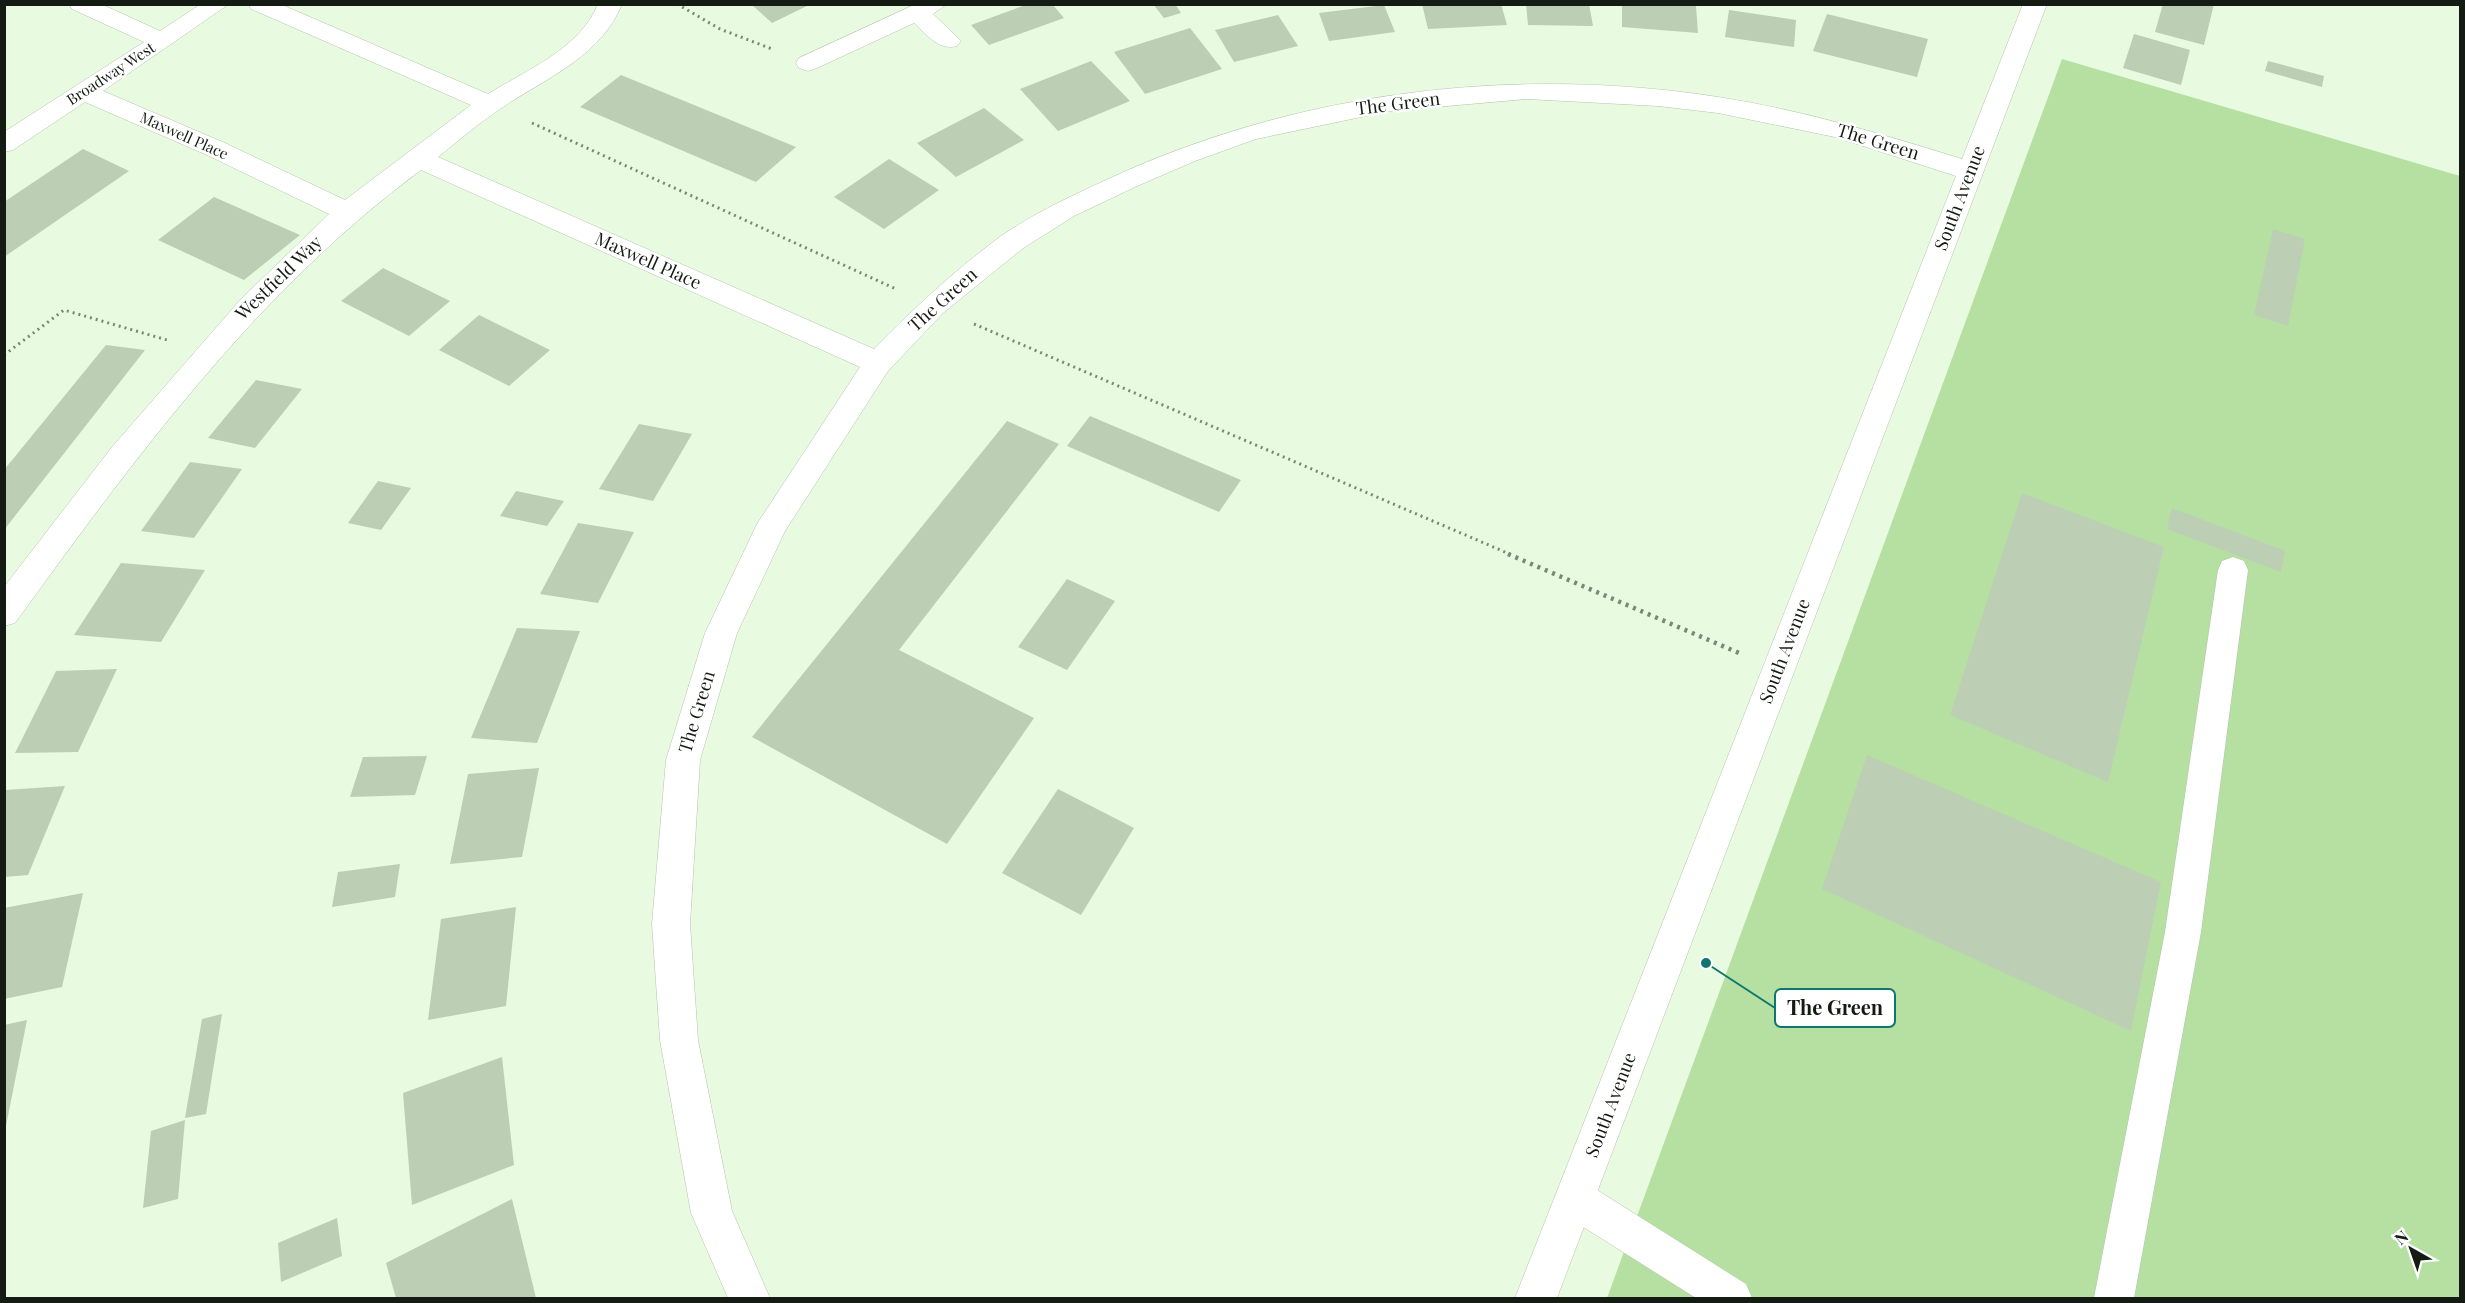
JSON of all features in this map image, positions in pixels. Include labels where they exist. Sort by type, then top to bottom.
[{"type":"street","points":[[80,4],[162,41]]},
{"type":"street","name":"Broadway West","points":[[8,138],[84,92],[218,4]]},
{"type":"street","points":[[259,4],[490,104]]},
{"type":"street","name":"South Avenue","points":[[1536,1299],[2035,4]]},
{"type":"street","name":"Westfield Way","points":[[4,613],[102,478],[206,352],[279,275],[347,212],[490,104],[581,44],[601,25],[614,6]]},
{"type":"street","points":[[808,63],[927,9],[949,41]]},
{"type":"street","name":"The Green","points":[[749,1299],[712,1213],[679,1040],[671,924],[683,760],[722,633],[773,524],[878,363],[933,306],[1012,242],[1065,210],[1126,181],[1186,155],[1251,132],[1390,103],[1527,91],[1598,93],[1688,101],[1839,129],[1970,171]]},
{"type":"street","name":"Maxwell Place","points":[[84,92],[216,149],[347,212]]},
{"type":"street","name":"Maxwell Place","points":[[419,159],[878,363]]},
{"type":"lane","points":[[2114,1299],[2183,932],[2233,570]]},
{"type":"lane","points":[[1575,1199],[1732,1299]]},
{"type":"path","points":[[677,4],[720,29],[778,51],[800,67],[808,63]]},
{"type":"path","points":[[490,104],[933,306],[1778,670]]},
{"type":"path","points":[[4,356],[64,310],[206,352]]},
{"type":"green space","points":[[2062,59],[2460,176],[2460,1298],[1607,1298]]},
{"type":"building","points":[[751,4],[811,4],[772,23]]},
{"type":"building","points":[[1028,4],[1052,4],[1064,18],[989,45],[971,25]]},
{"type":"building","points":[[1153,4],[1175,4],[1181,13],[1164,18]]},
{"type":"building","points":[[1422,4],[1501,4],[1507,25],[1428,29]]},
{"type":"building","points":[[1526,4],[1589,4],[1593,26],[1528,25]]},
{"type":"building","points":[[1622,4],[1696,6],[1698,33],[1622,27]]},
{"type":"building","points":[[2163,4],[2214,4],[2204,45],[2155,32]]},
{"type":"building","points":[[1384,5],[1395,32],[1329,41],[1319,13]]},
{"type":"building","points":[[1729,10],[1796,20],[1794,47],[1725,37]]},
{"type":"building","points":[[1827,14],[1928,39],[1917,77],[1813,51]]},
{"type":"building","points":[[1278,15],[1298,46],[1234,62],[1215,30]]},
{"type":"building","points":[[1190,28],[1222,69],[1145,94],[1114,52]]},
{"type":"building","points":[[2134,34],[2190,50],[2181,85],[2123,68]]},
{"type":"building","points":[[1091,61],[1130,101],[1058,131],[1020,89]]},
{"type":"building","points":[[2268,61],[2324,76],[2322,87],[2265,71]]},
{"type":"building","points":[[621,75],[796,147],[756,182],[580,107]]},
{"type":"building","points":[[984,108],[1024,140],[956,177],[917,143]]},
{"type":"building","points":[[83,149],[129,171],[4,257],[4,202]]},
{"type":"building","points":[[889,159],[939,190],[884,229],[834,197]]},
{"type":"building","points":[[214,197],[300,235],[244,280],[158,240]]},
{"type":"building","points":[[2273,229],[2305,239],[2288,326],[2254,315]]},
{"type":"building","points":[[383,268],[450,301],[409,336],[341,301]]},
{"type":"building","points":[[479,315],[550,350],[509,386],[439,350]]},
{"type":"building","points":[[106,345],[145,350],[4,530],[4,470]]},
{"type":"building","points":[[256,380],[302,389],[255,448],[208,438]]},
{"type":"building","points":[[1090,416],[1241,480],[1219,512],[1067,446]]},
{"type":"building","points":[[1007,421],[1059,444],[899,650],[1034,718],[947,844],[752,737]]},
{"type":"building","points":[[639,424],[692,434],[653,501],[599,489]]},
{"type":"building","points":[[190,462],[242,469],[194,538],[141,531]]},
{"type":"building","points":[[378,481],[411,488],[381,530],[348,523]]},
{"type":"building","points":[[516,491],[564,501],[547,526],[500,516]]},
{"type":"building","points":[[2022,493],[2164,547],[2108,782],[1950,715]]},
{"type":"building","points":[[2172,508],[2285,551],[2281,572],[2167,529]]},
{"type":"building","points":[[578,523],[634,532],[598,603],[540,594]]},
{"type":"building","points":[[121,563],[205,570],[161,642],[74,635]]},
{"type":"building","points":[[1067,579],[1115,601],[1067,670],[1018,647]]},
{"type":"building","points":[[517,628],[580,631],[537,743],[471,738]]},
{"type":"building","points":[[117,669],[78,752],[15,753],[56,671]]},
{"type":"building","points":[[1867,755],[2161,882],[2131,1031],[1822,889]]},
{"type":"building","points":[[427,756],[415,795],[350,797],[363,757]]},
{"type":"building","points":[[539,768],[522,857],[450,864],[468,774]]},
{"type":"building","points":[[65,786],[28,875],[5,877],[5,790]]},
{"type":"building","points":[[1058,789],[1134,828],[1081,915],[1002,873]]},
{"type":"building","points":[[400,864],[395,897],[332,907],[338,872]]},
{"type":"building","points":[[83,893],[62,987],[4,999],[4,908]]},
{"type":"building","points":[[516,907],[506,1006],[428,1020],[441,919]]},
{"type":"building","points":[[222,1014],[206,1114],[185,1118],[202,1019]]},
{"type":"building","points":[[27,1020],[6,1126],[4,1126],[4,1025]]},
{"type":"building","points":[[502,1057],[514,1165],[412,1205],[403,1093]]},
{"type":"building","points":[[185,1120],[178,1199],[143,1208],[151,1131]]},
{"type":"building","points":[[512,1199],[536,1298],[396,1298],[386,1263]]},
{"type":"building","points":[[337,1218],[342,1256],[281,1282],[278,1243]]},
{"type":"place","name":"The Green","points":[[1706,963]]}]
